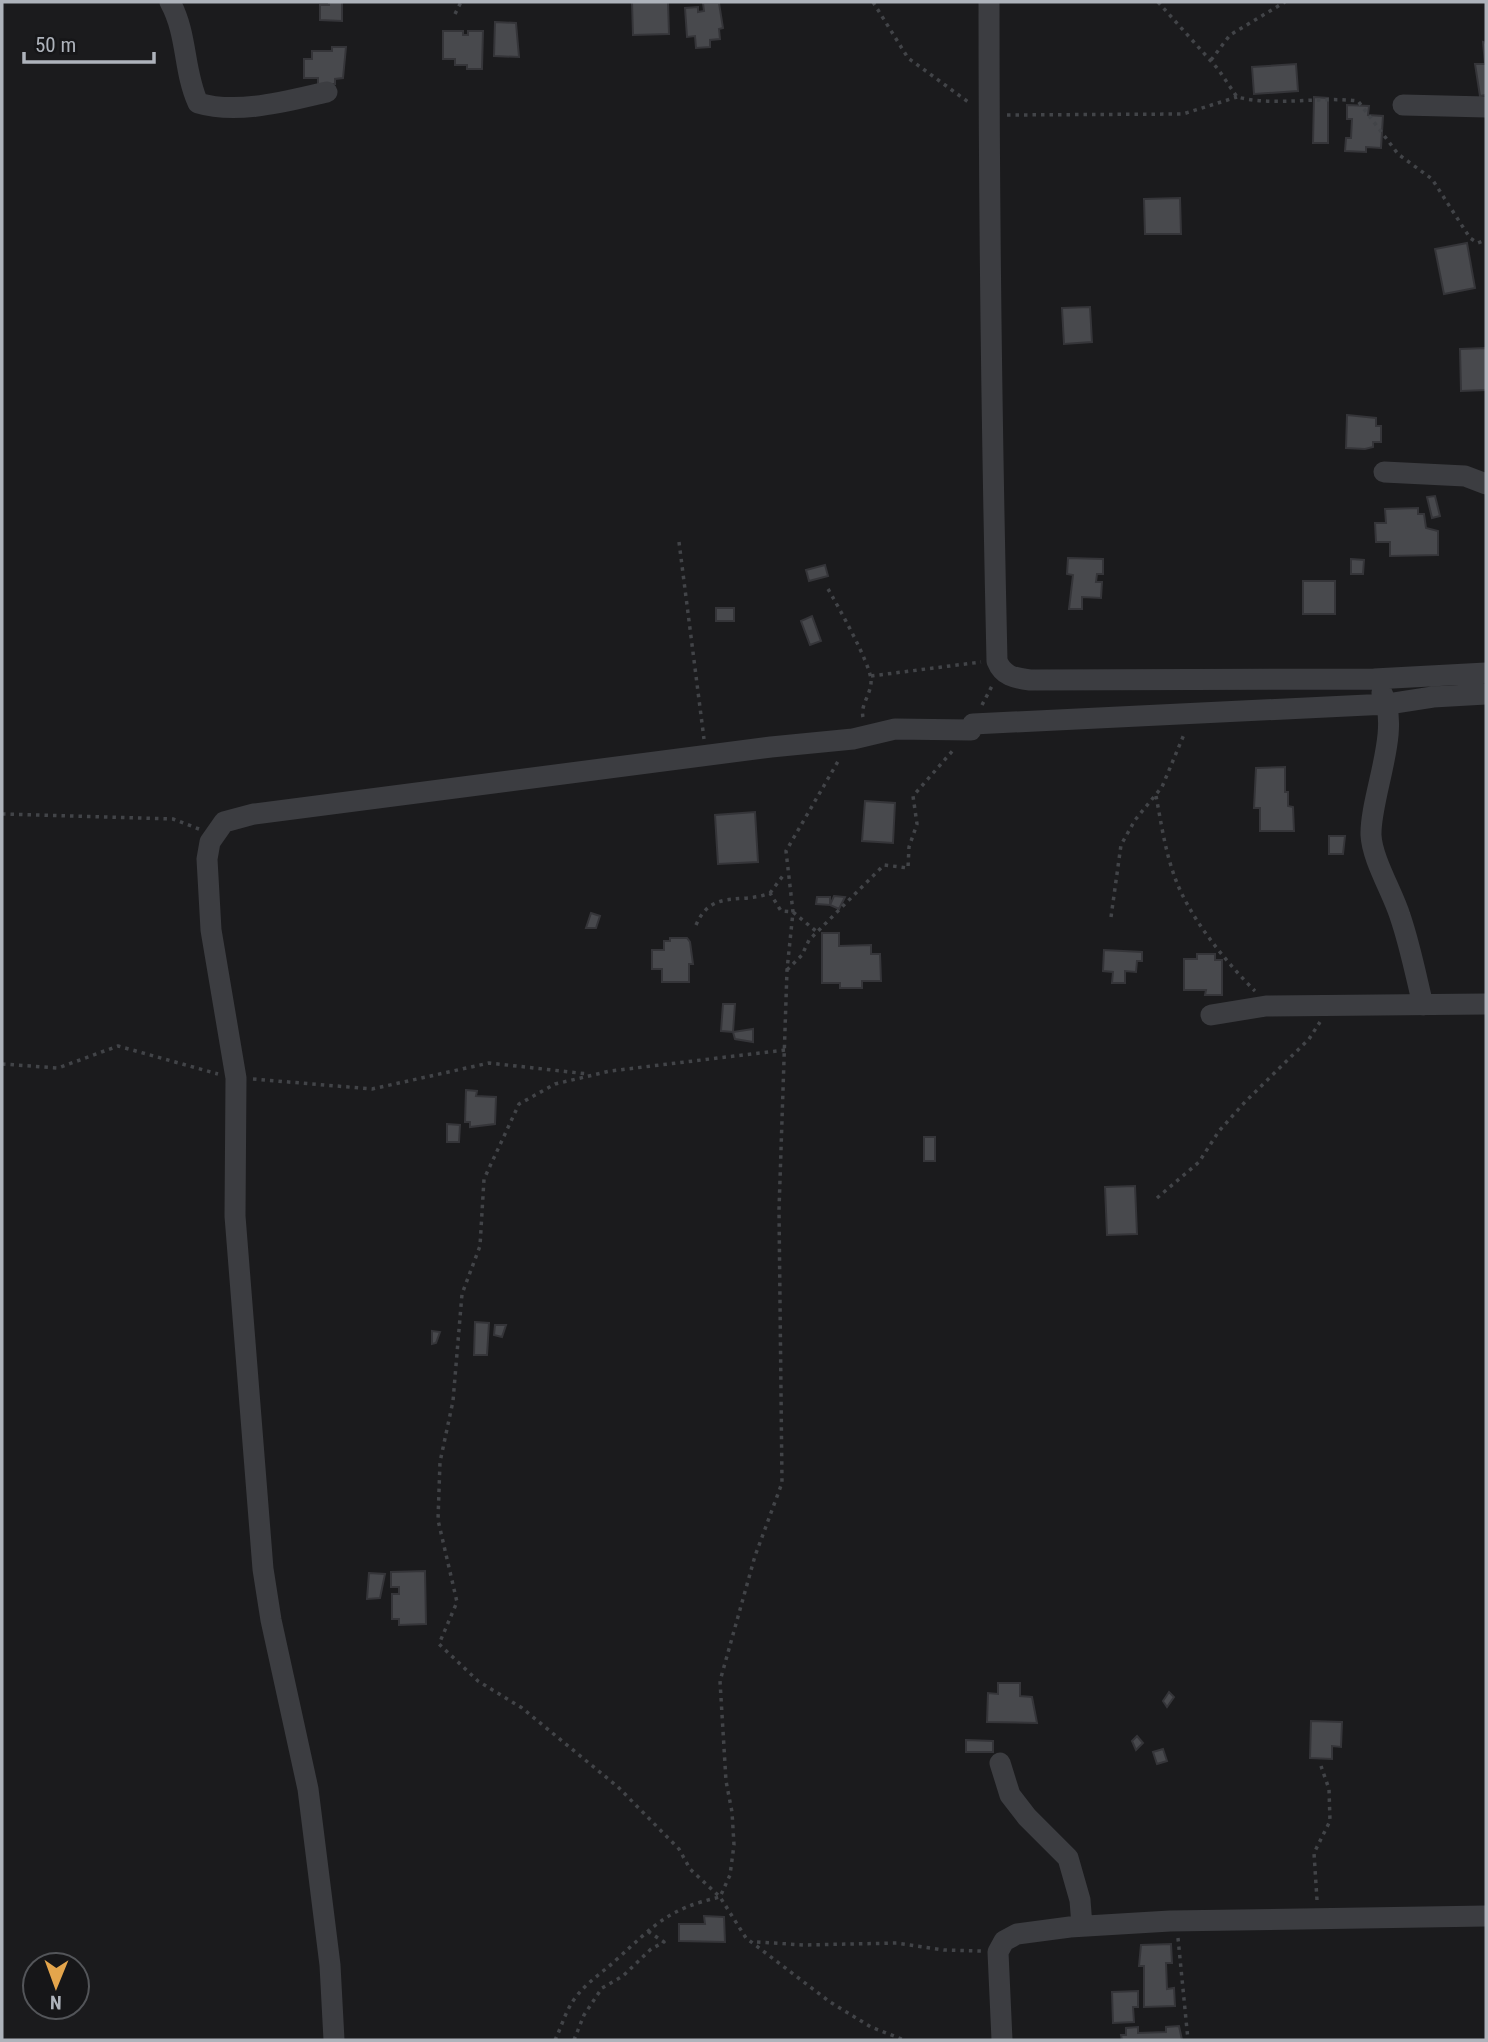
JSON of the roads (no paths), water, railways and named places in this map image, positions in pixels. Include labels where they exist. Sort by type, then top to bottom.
[{"type":"street","points":[[170,2],[186,42],[192,89],[198,103],[214,108],[274,104],[327,92]]},
{"type":"street","points":[[989,2],[988,116],[998,665],[1005,674],[1030,680],[1374,679],[1486,673]]},
{"type":"street","points":[[1403,105],[1486,107]]},
{"type":"street","points":[[1384,472],[1465,476],[1486,484]]},
{"type":"street","points":[[1374,679],[1388,704],[1386,749],[1381,783],[1371,811],[1371,840],[1400,917],[1423,1005]]},
{"type":"street","points":[[334,2040],[330,1965],[308,1789],[271,1620],[264,1569],[235,1216],[236,1077],[211,930],[207,859],[214,834],[224,822],[238,816],[861,736],[894,729],[1388,704],[1433,697],[1486,694]]},
{"type":"street","points":[[1211,1015],[1276,1006],[1486,1004]]},
{"type":"street","points":[[1000,1763],[1010,1795],[1027,1817],[1068,1858],[1080,1900],[1082,1926]]},
{"type":"street","points":[[1002,2040],[998,1952],[1004,1941],[1017,1934],[1082,1926],[1154,1922],[1486,1916]]}]
